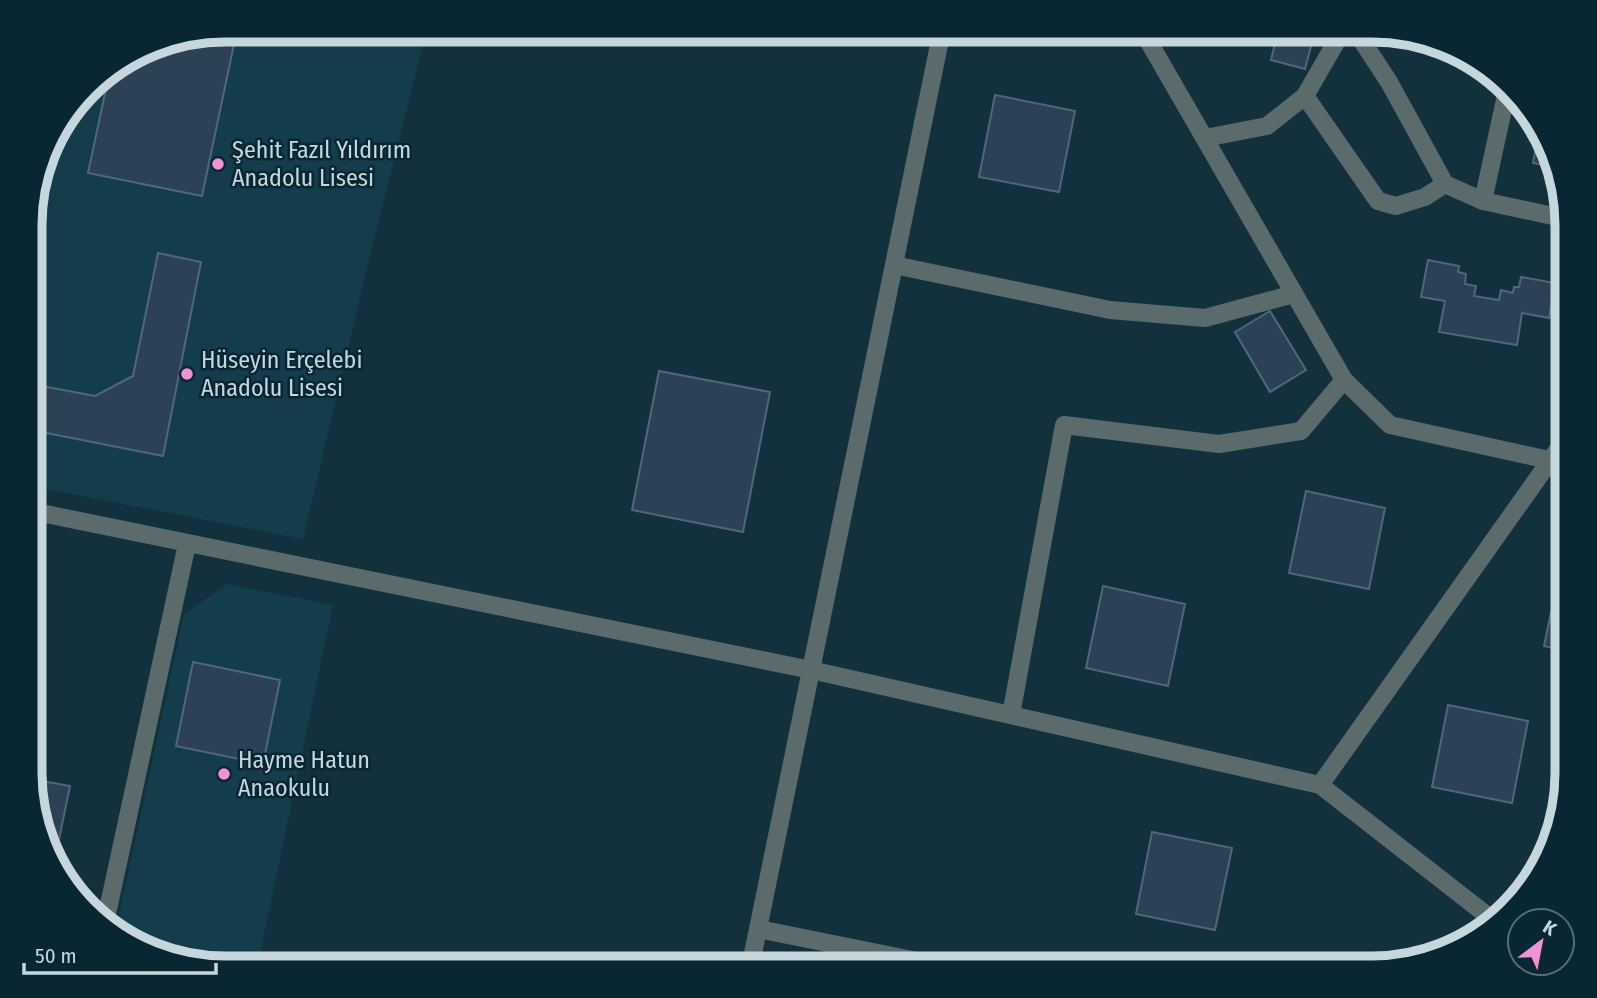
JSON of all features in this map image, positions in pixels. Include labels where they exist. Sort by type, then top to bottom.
[{"type":"street","points":[[752,956],[894,265],[944,42]]},
{"type":"street","points":[[1149,42],[1344,380],[1390,425],[1555,462]]},
{"type":"street","points":[[1205,138],[1267,126],[1305,96],[1336,42]]},
{"type":"street","points":[[1363,42],[1389,82],[1446,184],[1483,201],[1555,216]]},
{"type":"street","points":[[1305,96],[1378,201],[1395,206],[1425,197],[1446,184]]},
{"type":"street","points":[[1483,201],[1505,99]]},
{"type":"street","points":[[894,265],[1110,310],[1205,318],[1294,294]]},
{"type":"street","points":[[1011,715],[1065,425],[1219,444],[1233,442],[1301,430],[1344,380]]},
{"type":"street","points":[[1320,785],[1555,467]]},
{"type":"street","points":[[42,513],[811,670],[1320,785],[1487,915]]},
{"type":"street","points":[[107,912],[187,544]]},
{"type":"street","points":[[758,929],[892,956]]},
{"type":"shaded area","points":[[225,42],[424,42],[368,263],[303,539],[42,488],[42,225],[48,177],[66,133],[87,104],[104,87],[133,66],[177,48]]},
{"type":"shaded area","name":"Hayme Hatun Anaokulu","points":[[227,584],[333,605],[260,956],[225,956],[177,950],[133,932],[118,921],[184,614]]},
{"type":"building","points":[[234,42],[202,196],[88,173],[107,85],[133,66],[177,48]]},
{"type":"building","points":[[1275,42],[1312,42],[1305,69],[1271,60]]},
{"type":"building","points":[[995,95],[1075,111],[1059,192],[979,177]]},
{"type":"building","points":[[1536,145],[1545,165],[1533,163]]},
{"type":"building","points":[[158,253],[201,262],[163,456],[42,432],[42,386],[95,396],[133,376]]},
{"type":"building","points":[[1428,260],[1459,266],[1458,272],[1466,274],[1465,284],[1476,286],[1474,296],[1499,300],[1501,290],[1513,293],[1514,287],[1519,287],[1521,277],[1555,283],[1549,318],[1522,313],[1517,345],[1439,332],[1445,301],[1421,297]]},
{"type":"building","points":[[1270,311],[1306,370],[1270,392],[1235,332]]},
{"type":"building","points":[[659,371],[770,392],[743,532],[632,510]]},
{"type":"building","points":[[1306,491],[1385,508],[1369,589],[1289,573]]},
{"type":"building","points":[[1103,586],[1185,604],[1168,686],[1086,668]]},
{"type":"building","points":[[1555,594],[1555,648],[1544,646]]},
{"type":"building","points":[[193,662],[280,680],[263,764],[176,746]]},
{"type":"building","points":[[1448,705],[1528,721],[1512,803],[1432,787]]},
{"type":"building","points":[[43,781],[70,786],[58,846],[48,821]]},
{"type":"building","points":[[1152,832],[1232,848],[1215,930],[1136,914]]},
{"type":"place","name":"Şehit Fazıl Yıldırım Anadolu Lisesi","points":[[218,164]]},
{"type":"place","name":"Hüseyin Erçelebi Anadolu Lisesi","points":[[187,374]]},
{"type":"place","name":"Hayme Hatun Anaokulu","points":[[224,774]]}]
